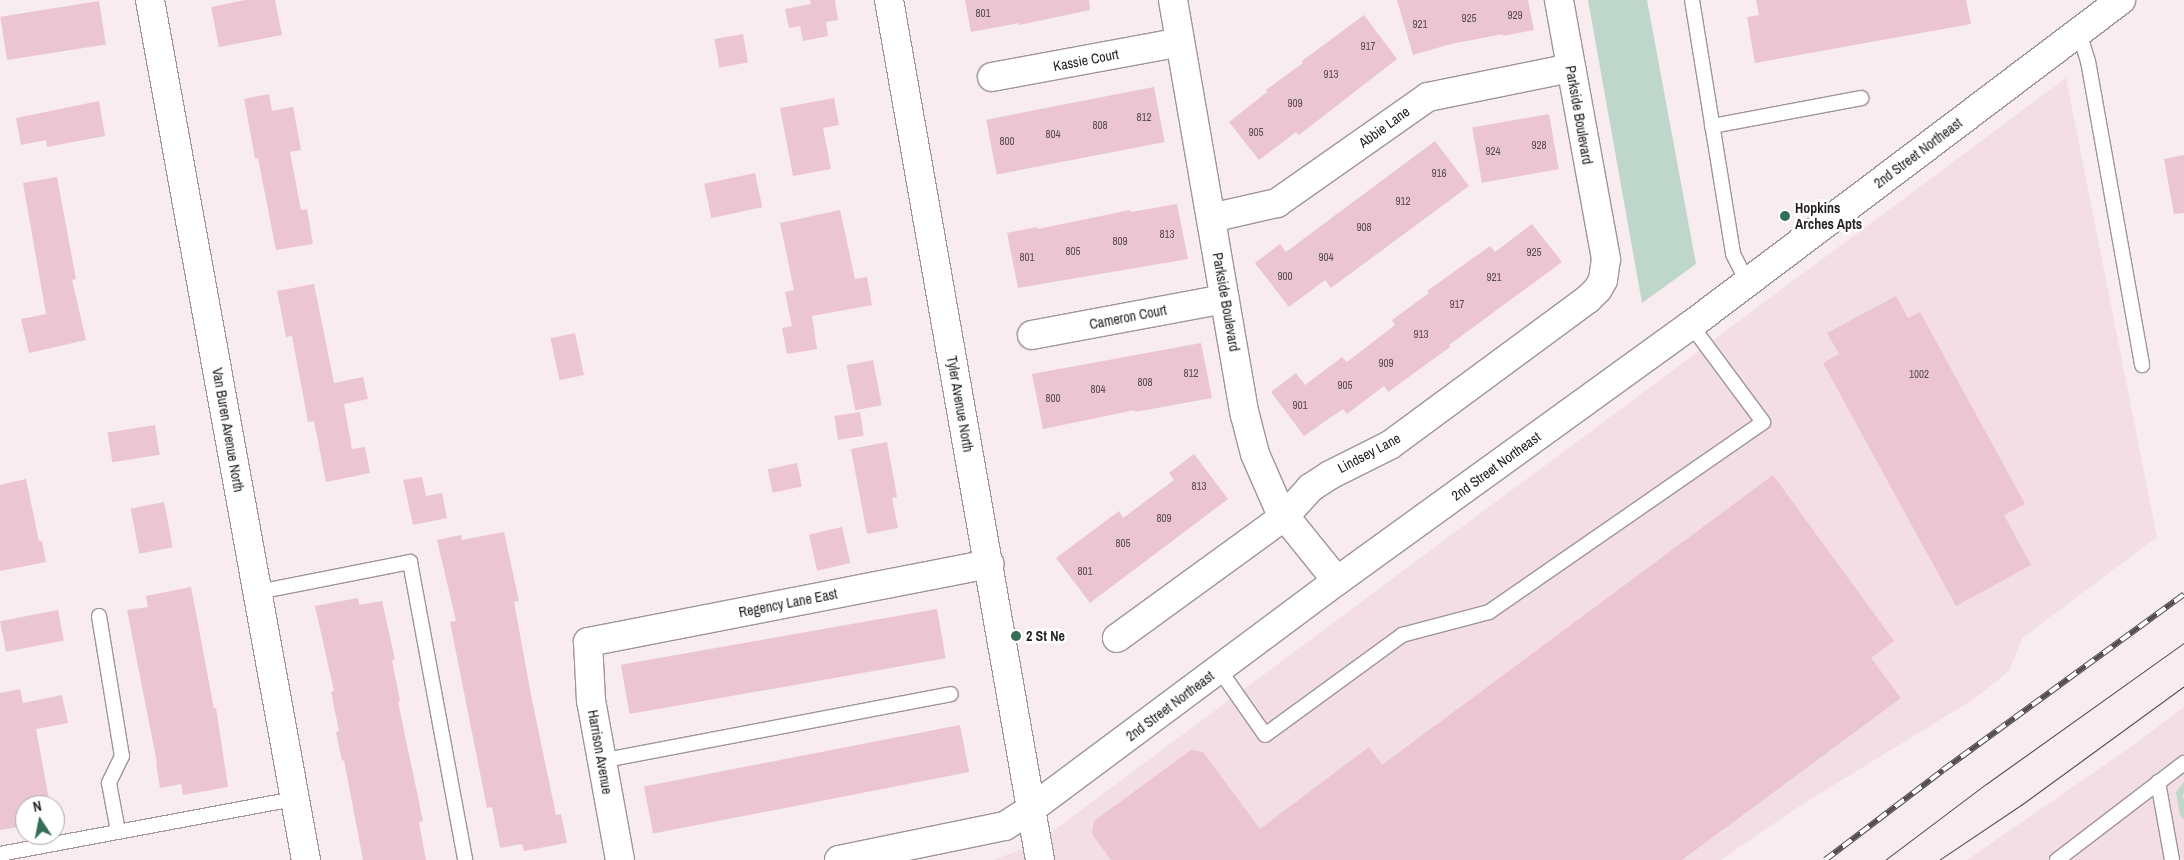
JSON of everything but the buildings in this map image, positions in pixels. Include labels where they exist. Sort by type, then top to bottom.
[{"type":"street","name":"Van Buren Avenue North","points":[[150,0],[306,860]]},
{"type":"street","name":"Tyler Avenue North","points":[[889,0],[1040,860]]},
{"type":"street","name":"Parkside Boulevard","points":[[1172,0],[1245,416],[1255,454],[1264,479],[1279,509],[1337,581]]},
{"type":"street","name":"Parkside Boulevard","points":[[1559,0],[1606,258]]},
{"type":"street","name":"2nd Street Northeast","points":[[839,860],[1005,826],[1031,809],[1337,581],[1748,283],[2121,0]]},
{"type":"street","name":"Kassie Court","points":[[992,77],[1180,42]]},
{"type":"street","name":"Abbie Lane","points":[[1211,218],[1277,204],[1428,97],[1571,68]]},
{"type":"street","name":"Lindsey Lane","points":[[1117,638],[1285,516],[1310,488],[1330,474],[1390,445],[1588,299],[1603,280],[1606,258]]},
{"type":"street","name":"Cameron Court","points":[[1032,335],[1225,299]]},
{"type":"street","name":"Regency Lane East","points":[[588,642],[988,564]]},
{"type":"street","name":"Harrison Avenue","points":[[588,642],[591,701],[600,761],[620,860]]},
{"type":"lane","points":[[1692,0],[1733,254],[1748,283]]},
{"type":"lane","points":[[2079,32],[2088,61],[2142,365]]},
{"type":"lane","points":[[1712,126],[1861,98]]},
{"type":"lane","points":[[1219,670],[1265,735],[1402,635],[1489,612],[1763,422],[1691,325]]},
{"type":"lane","points":[[258,592],[410,562],[464,860]]},
{"type":"lane","points":[[99,616],[122,756],[109,783],[118,831]]},
{"type":"lane","points":[[600,761],[951,694]]},
{"type":"lane","points":[[2057,860],[2184,763]]},
{"type":"lane","points":[[2158,782],[2172,860]]},
{"type":"lane","points":[[0,854],[295,799]]},
{"type":"shaded area","points":[[2066,78],[2157,537],[2022,638],[2009,671],[1974,699],[1798,807],[1721,860],[994,860],[1037,843]]},
{"type":"shaded area","points":[[2184,707],[2184,860],[1967,860],[2135,744]]},
{"type":"green space","points":[[1588,0],[1647,0],[1696,264],[1642,303]]},
{"type":"green space","points":[[2184,782],[2184,793],[2182,795],[2184,799],[2184,820],[2180,815],[2176,792]]},
{"type":"tram line","points":[[1885,860],[1986,784],[2184,643]]},
{"type":"tram line","points":[[1939,860],[2021,805],[2184,686]]},
{"type":"railway","points":[[1825,860],[1943,770],[2184,594]]},
{"type":"place","name":"Hopkins Arches Apts","points":[[1785,216]]},
{"type":"place","name":"2 St Ne","points":[[1016,636]]}]
